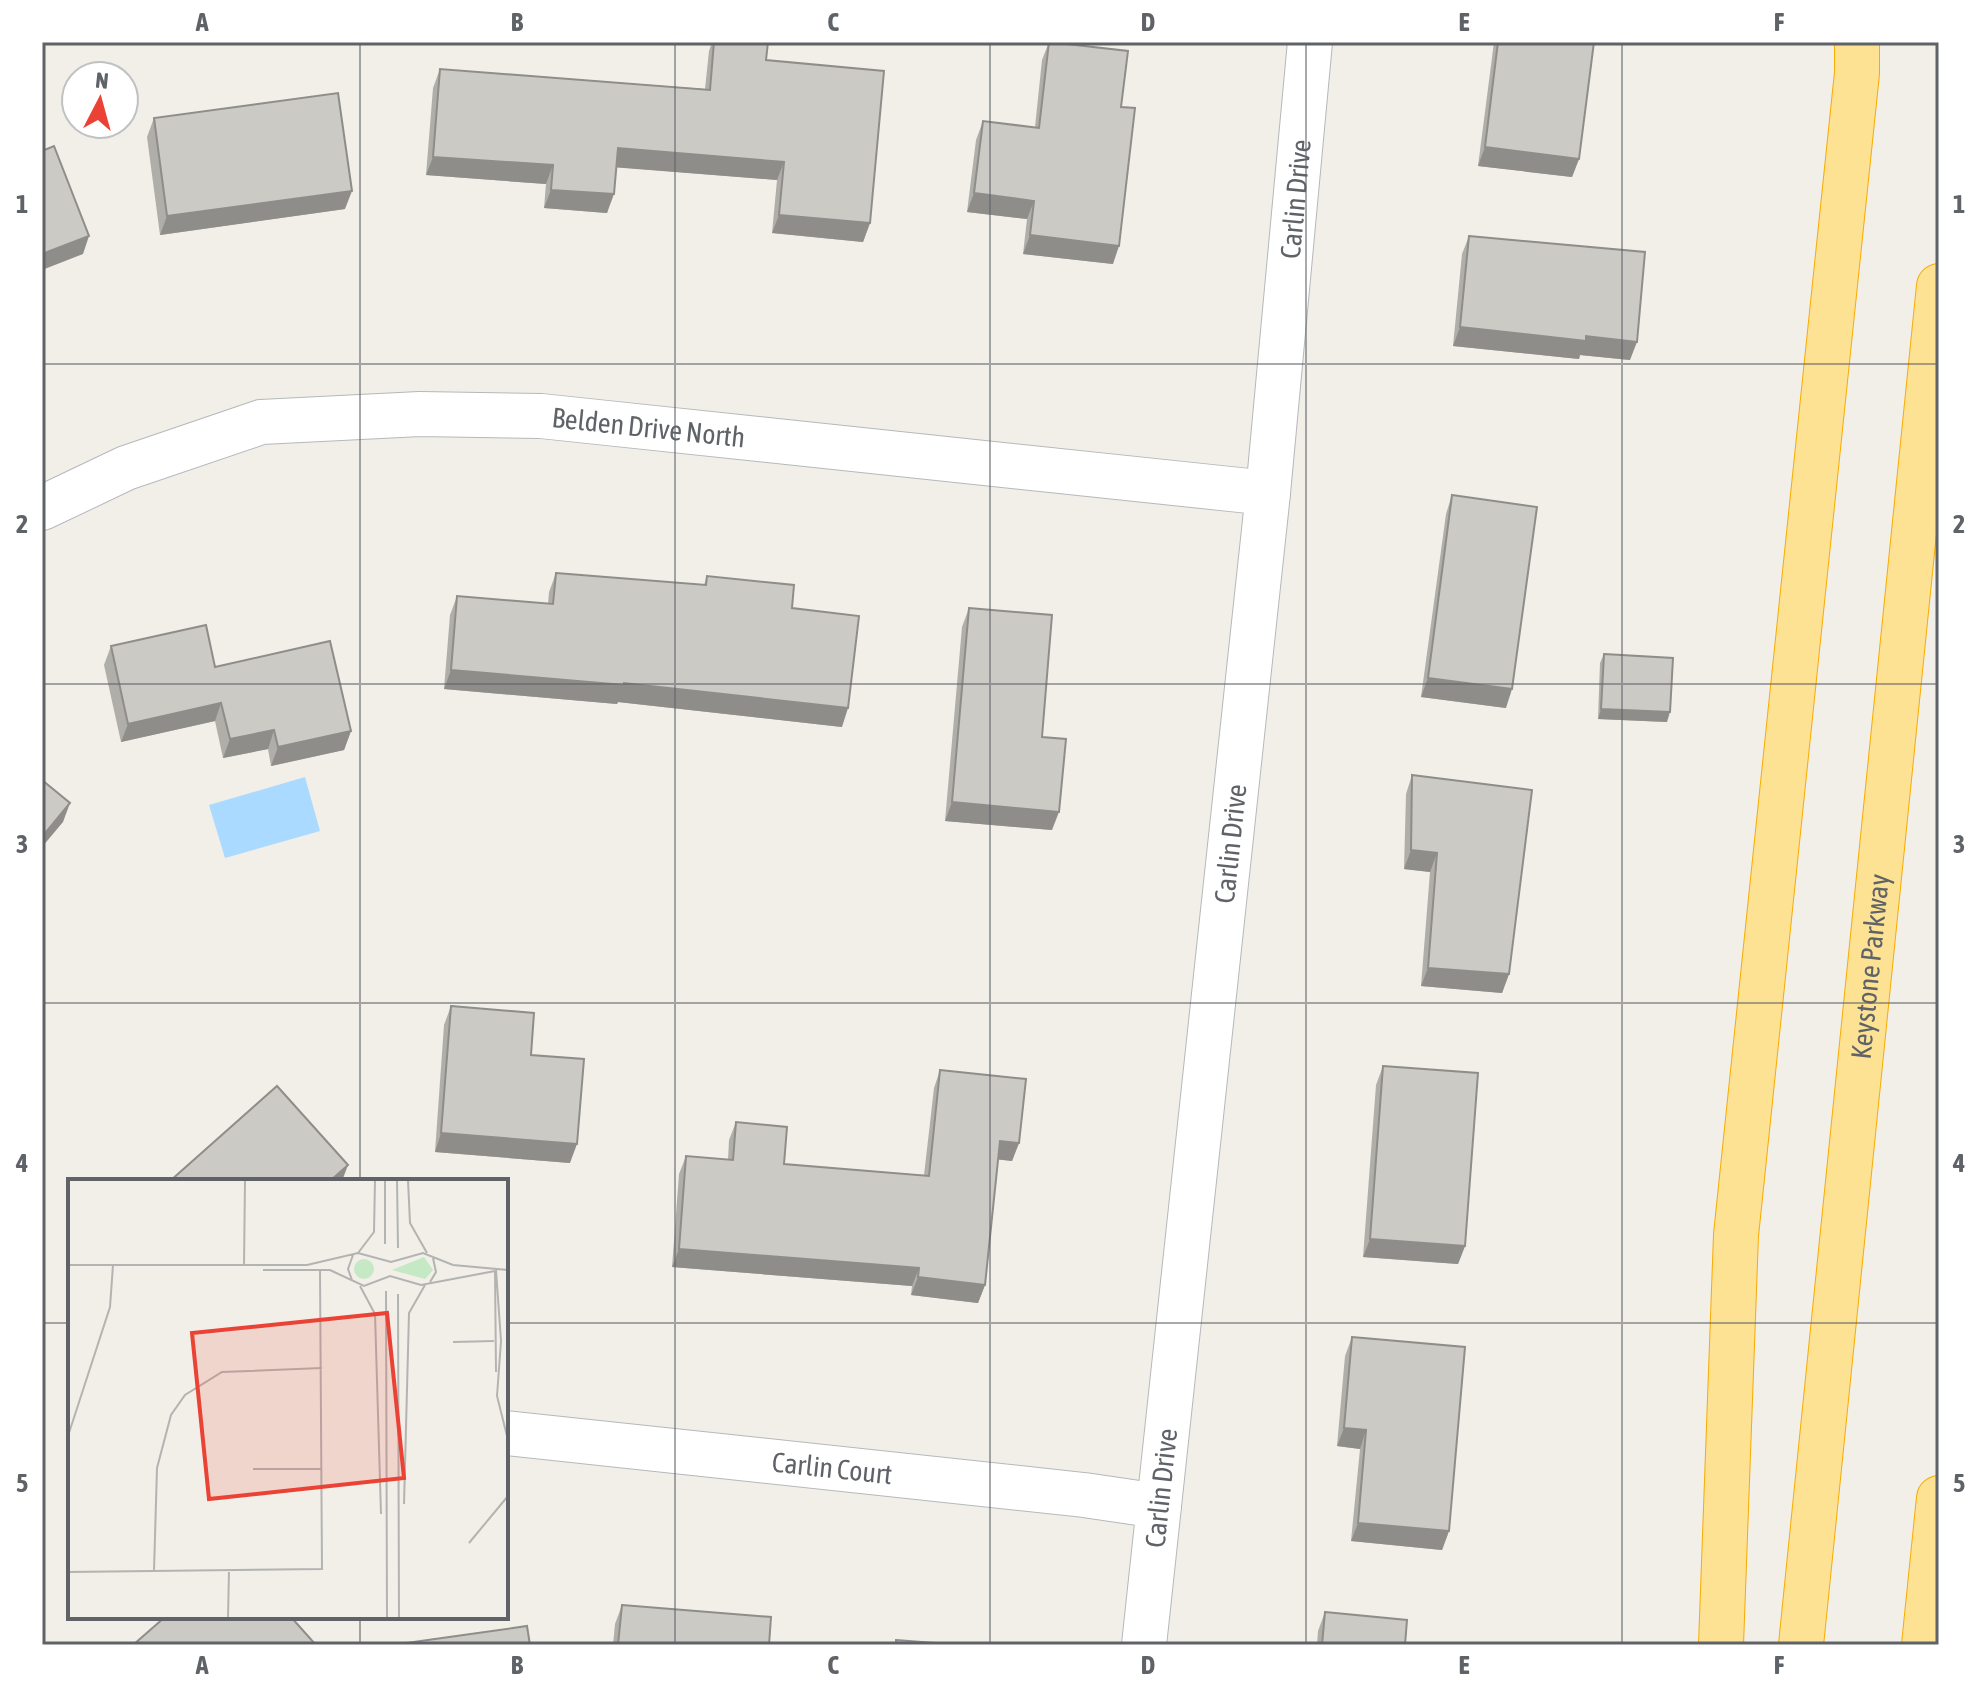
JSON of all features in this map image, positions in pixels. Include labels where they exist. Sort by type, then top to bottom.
[{"type":"highway","points":[[1721,1645],[1736,1235],[1855,89],[1857,42]]},
{"type":"highway","name":"Keystone Parkway","points":[[1801,1645],[1939,286]]},
{"type":"highway","points":[[1924,1645],[1939,1498]]},
{"type":"street","name":"Carlin Drive","points":[[1144,1645],[1268,493],[1310,42]]},
{"type":"street","name":"Belden Drive North","points":[[42,508],[126,468],[261,422],[420,414],[541,416],[1268,493]]},
{"type":"street","name":"Carlin Court","points":[[508,1433],[1084,1495],[1159,1506]]},
{"type":"water","points":[[305,777],[320,831],[225,858],[209,805]]},
{"type":"building","points":[[714,42],[768,42],[766,60],[884,71],[870,223],[779,215],[784,162],[618,148],[614,194],[551,190],[553,165],[433,157],[440,69],[710,90]]},
{"type":"building","points":[[1049,42],[1128,51],[1121,107],[1135,108],[1119,246],[1030,235],[1034,201],[974,193],[983,121],[1039,128]]},
{"type":"building","points":[[1498,42],[1594,42],[1579,159],[1485,147]]},
{"type":"building","points":[[338,93],[352,191],[167,216],[154,118]]},
{"type":"building","points":[[54,146],[89,236],[42,254],[42,151]]},
{"type":"building","points":[[1469,236],[1645,252],[1637,342],[1586,336],[1586,341],[1460,327]]},
{"type":"building","points":[[1452,495],[1537,507],[1512,689],[1428,678]]},
{"type":"building","points":[[556,573],[706,585],[707,576],[794,585],[792,608],[859,616],[848,708],[624,683],[451,670],[457,596],[553,604]]},
{"type":"building","points":[[969,608],[1052,615],[1042,737],[1066,739],[1059,812],[952,802]]},
{"type":"building","points":[[206,625],[215,667],[330,641],[351,731],[278,747],[274,730],[230,739],[221,703],[128,724],[111,646]]},
{"type":"building","points":[[1604,654],[1673,658],[1670,712],[1601,709]]},
{"type":"building","points":[[1412,775],[1532,790],[1509,974],[1428,968],[1437,853],[1411,850]]},
{"type":"building","points":[[42,780],[70,803],[42,837]]},
{"type":"building","points":[[451,1006],[534,1013],[531,1055],[584,1059],[577,1144],[441,1133]]},
{"type":"building","points":[[1383,1066],[1478,1073],[1465,1246],[1370,1239]]},
{"type":"building","points":[[940,1070],[1026,1079],[1019,1143],[1000,1141],[985,1285],[918,1277],[919,1268],[679,1249],[686,1156],[733,1160],[736,1122],[787,1127],[784,1164],[929,1176]]},
{"type":"building","points":[[277,1086],[348,1165],[332,1179],[172,1179]]},
{"type":"building","points":[[1352,1337],[1465,1347],[1449,1531],[1358,1523],[1366,1430],[1344,1428]]},
{"type":"building","points":[[622,1605],[771,1617],[769,1645],[618,1645]]},
{"type":"building","points":[[1325,1612],[1407,1620],[1405,1645],[1322,1645]]},
{"type":"building","points":[[163,1619],[293,1619],[316,1645],[133,1645]]},
{"type":"building","points":[[527,1626],[530,1645],[392,1645]]},
{"type":"building","points":[[896,1640],[961,1645],[896,1645]]}]
